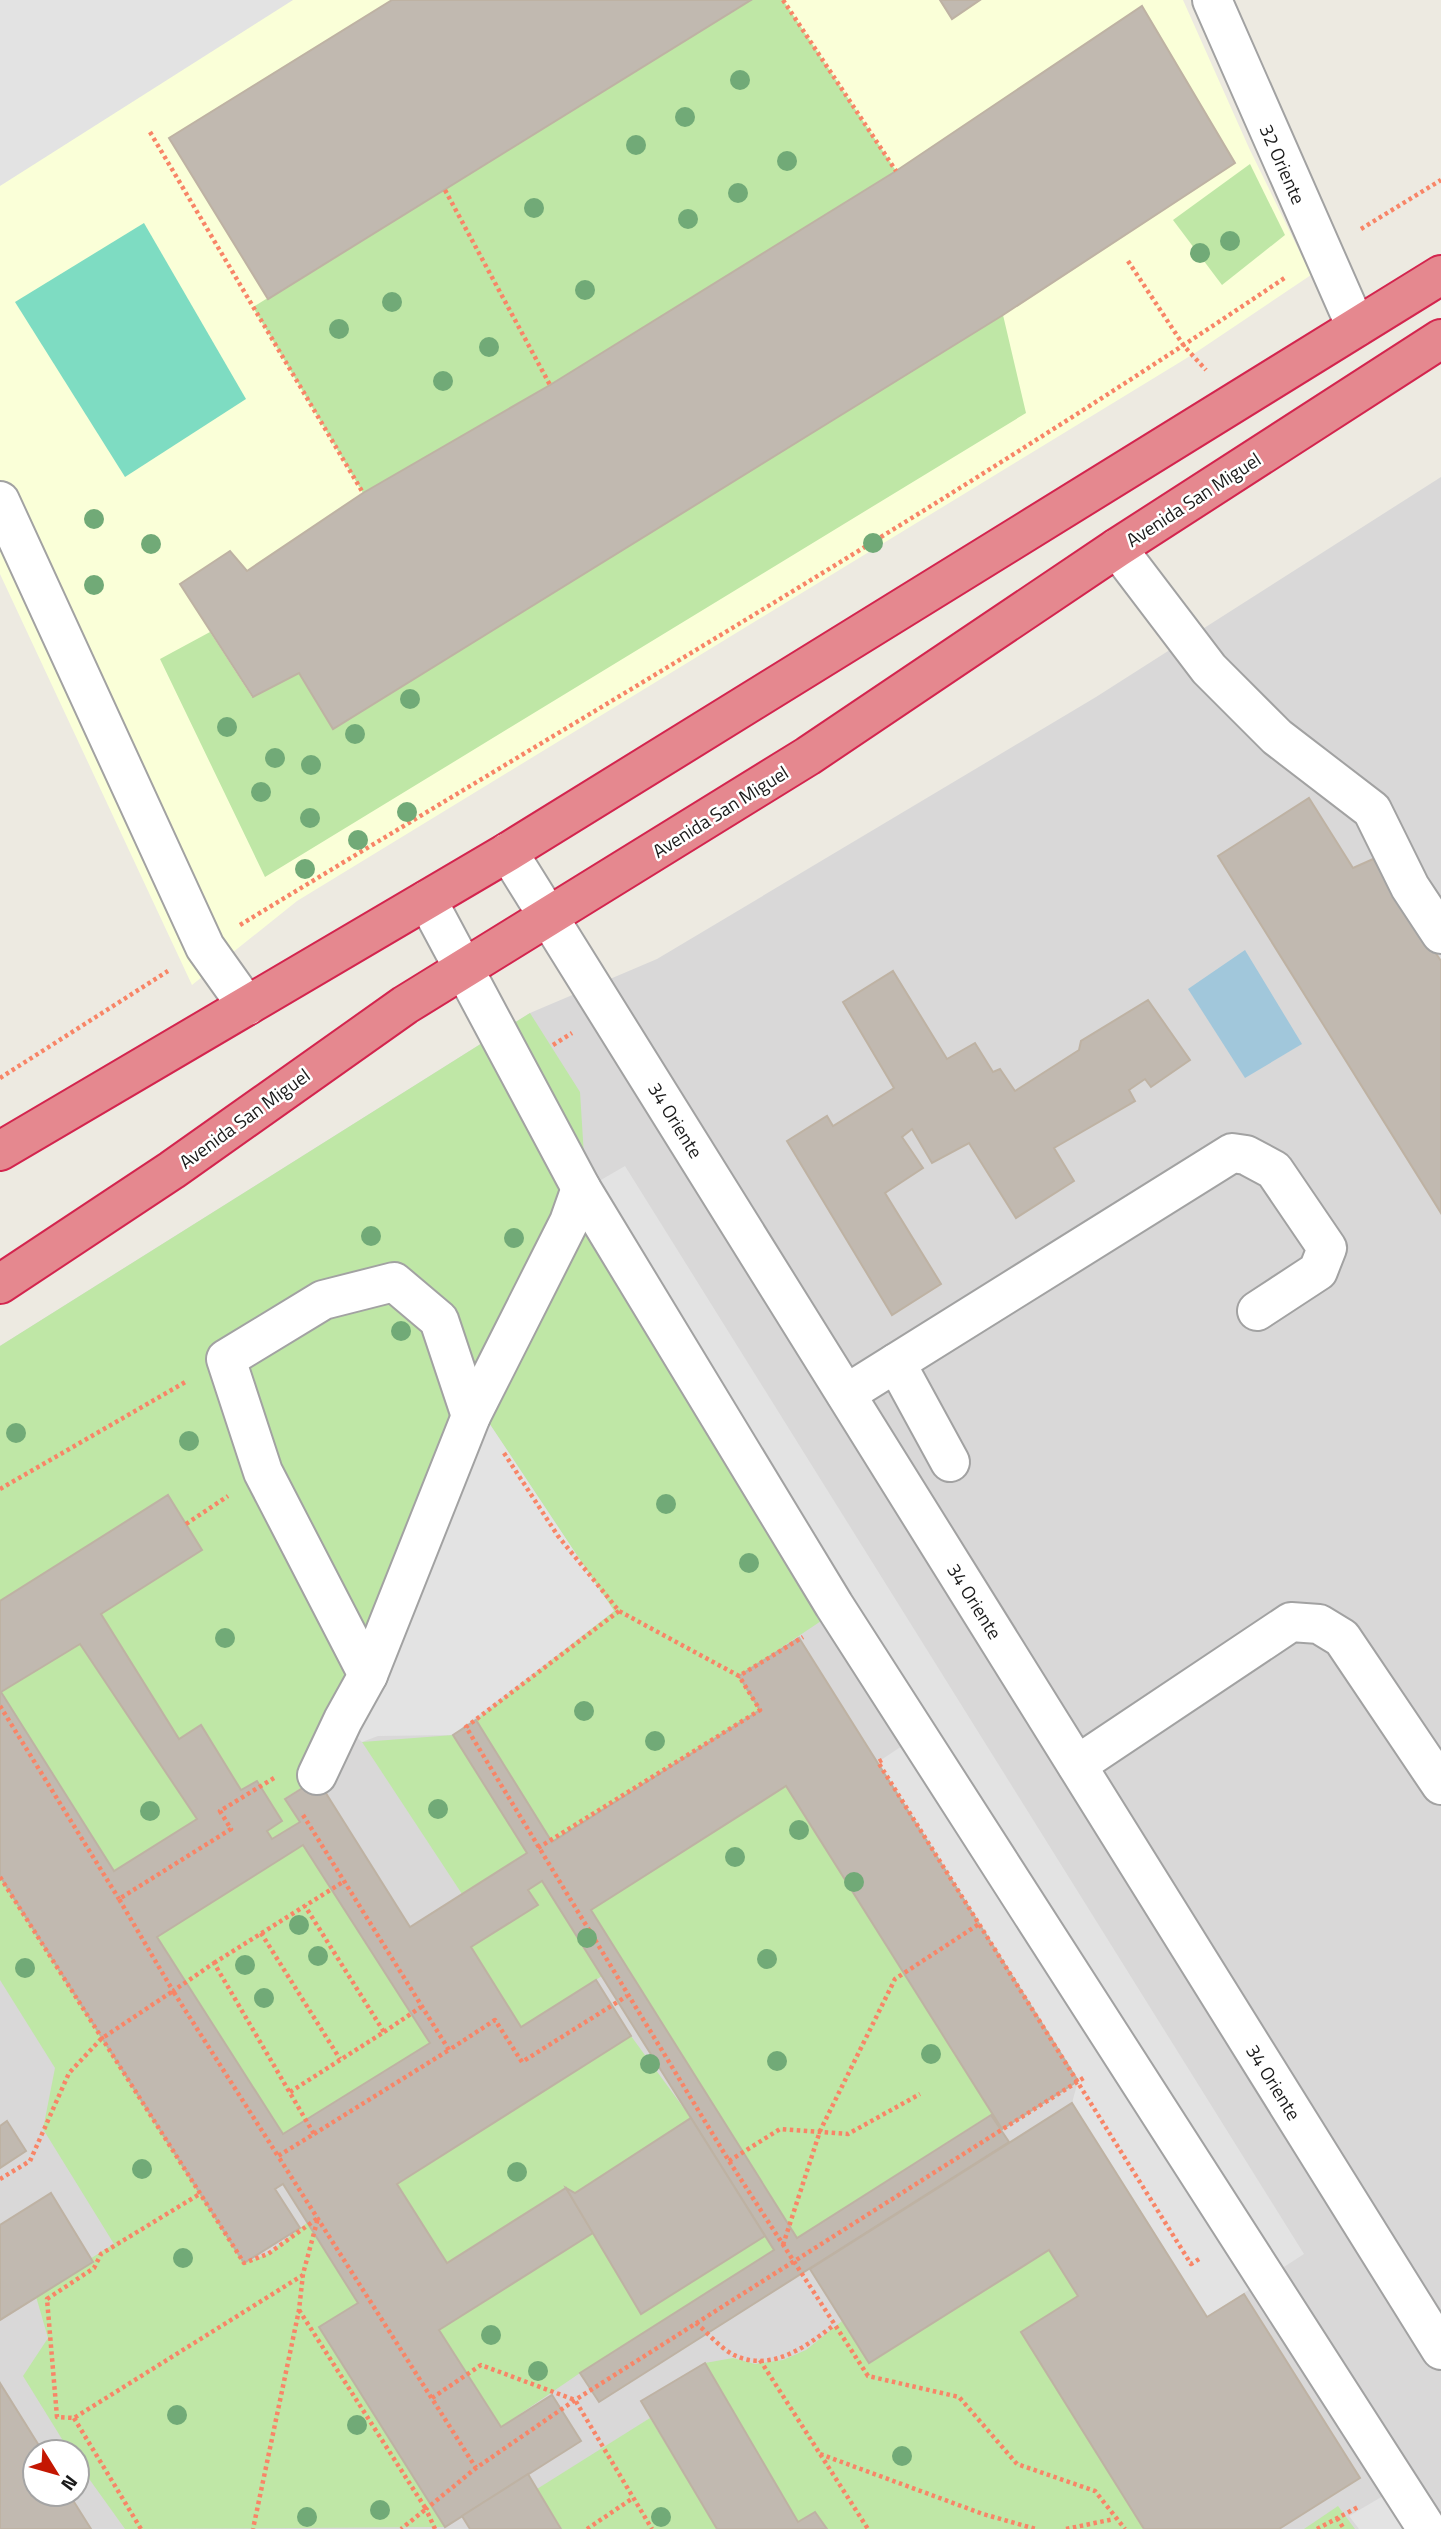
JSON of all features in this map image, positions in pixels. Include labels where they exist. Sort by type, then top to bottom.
[{"type":"highway","points":[[0,1151],[508,852],[1441,275]]},
{"type":"highway","name":"Avenida San Miguel","points":[[0,1284],[172,1170],[323,1060],[463,969],[808,756],[1117,548],[1441,339]]},
{"type":"street","name":"32 Oriente","points":[[1212,0],[1356,327]]},
{"type":"street","points":[[0,501],[205,947],[247,1006]]},
{"type":"street","points":[[1117,548],[1209,669],[1277,737],[1373,810],[1410,887],[1441,934]]},
{"type":"street","name":"34 Oriente","points":[[508,852],[1441,2350]]},
{"type":"street","points":[[427,900],[582,1188],[834,1605],[1427,2529]]},
{"type":"street","points":[[846,1394],[1232,1153],[1246,1155],[1274,1170],[1327,1248],[1318,1271],[1257,1311]]},
{"type":"street","points":[[317,1775],[343,1720],[369,1675],[471,1416],[569,1222],[582,1188]]},
{"type":"street","points":[[369,1675],[263,1472],[226,1359],[323,1300],[394,1282],[439,1320],[471,1416]]},
{"type":"street","points":[[896,1363],[950,1462]]},
{"type":"street","points":[[1077,1765],[1291,1622],[1319,1624],[1342,1639],[1441,1785]]},
{"type":"path","points":[[783,0],[895,171]]},
{"type":"path","points":[[150,132],[363,493]]},
{"type":"path","points":[[0,1079],[205,947],[862,547],[1184,346],[1322,253],[1441,180]]},
{"type":"path","points":[[445,190],[551,385]]},
{"type":"path","points":[[1128,261],[1184,346],[1234,403]]},
{"type":"path","points":[[516,1067],[608,1012]]},
{"type":"path","points":[[0,1489],[226,1359]]},
{"type":"path","points":[[471,1416],[515,1466],[558,1536],[619,1611],[739,1676],[760,1710],[538,1848]]},
{"type":"path","points":[[619,1611],[466,1727],[729,2161],[868,2375],[959,2397],[1017,2464],[1095,2491],[1114,2519],[1125,2529]]},
{"type":"path","points":[[739,1676],[799,1638],[808,1636]]},
{"type":"path","points":[[0,1706],[173,1991],[476,2468]]},
{"type":"path","points":[[891,1754],[878,1762],[1191,2263]]},
{"type":"path","points":[[119,1899],[230,1829],[220,1811],[279,1775]]},
{"type":"path","points":[[302,1817],[449,2050]]},
{"type":"path","points":[[0,1877],[244,2263],[268,2253],[318,2218]]},
{"type":"path","points":[[0,2179],[30,2161],[69,2073],[101,2039],[214,1963],[343,1882]]},
{"type":"path","points":[[305,1906],[384,2032]]},
{"type":"path","points":[[782,2246],[820,2131],[895,1979],[979,1924]]},
{"type":"path","points":[[261,1933],[340,2059]]},
{"type":"path","points":[[214,1963],[314,2134]]},
{"type":"path","points":[[278,2156],[495,2020],[522,2063],[627,1996]]},
{"type":"path","points":[[290,2092],[422,2007]]},
{"type":"path","points":[[401,2529],[476,2468],[575,2399],[1078,2081],[1124,2056]]},
{"type":"path","points":[[729,2161],[780,2129],[848,2134],[920,2094]]},
{"type":"path","points":[[198,2194],[101,2254],[94,2268],[47,2299],[57,2417],[74,2418],[303,2274]]},
{"type":"path","points":[[253,2529],[299,2310],[303,2274],[318,2218]]},
{"type":"path","points":[[299,2310],[426,2509],[435,2529]]},
{"type":"path","points":[[696,2323],[734,2355],[760,2360],[783,2357],[806,2347],[834,2325]]},
{"type":"path","points":[[760,2360],[868,2529]]},
{"type":"path","points":[[432,2398],[481,2365],[575,2399],[652,2529]]},
{"type":"path","points":[[74,2418],[141,2529]]},
{"type":"path","points":[[820,2454],[983,2514],[1036,2529]]},
{"type":"path","points":[[587,2529],[633,2498]]},
{"type":"path","points":[[1337,2518],[1344,2529]]},
{"type":"path","points":[[1066,2529],[1114,2519]]},
{"type":"shaded area","points":[[0,0],[1183,0],[1249,148],[1311,275],[1195,353],[297,901],[192,985],[0,574]]},
{"type":"shaded area","points":[[0,0],[293,0],[0,186]]},
{"type":"shaded area","points":[[1441,477],[1441,2529],[0,2529],[0,1346],[530,1013],[657,959],[1096,697]]},
{"type":"shaded area","points":[[625,1166],[1304,2254],[1207,2317],[1072,2103],[1078,2081],[878,1762],[923,1732],[587,1188]]},
{"type":"shaded area","points":[[485,1417],[614,1611],[453,1735],[378,1736],[362,1742],[344,1726]]},
{"type":"shaded area","points":[[1395,2489],[1422,2529],[1359,2529],[1349,2516]]},
{"type":"green space","points":[[751,0],[783,0],[896,171],[550,385],[363,493],[253,307]]},
{"type":"green space","points":[[1250,164],[1285,235],[1222,285],[1173,220]]},
{"type":"green space","points":[[144,223],[246,399],[125,477],[15,302]]},
{"type":"green space","points":[[1003,315],[1026,413],[265,877],[160,659],[210,632],[252,697]]},
{"type":"green space","points":[[530,1013],[580,1092],[587,1204],[845,1605],[739,1676],[760,1710],[552,1842],[476,1720],[614,1611],[485,1417],[362,1675],[316,1779],[285,1798],[300,1822],[272,1839],[267,1831],[282,1820],[257,1781],[241,1790],[201,1726],[179,1739],[101,1614],[202,1550],[168,1496],[0,1601],[0,1346]]},
{"type":"green space","points":[[80,1644],[197,1819],[114,1871],[1,1692]]},
{"type":"green space","points":[[453,1735],[527,1853],[462,1894],[362,1742]]},
{"type":"green space","points":[[786,1786],[1002,2129],[990,2115],[797,2238],[591,1910]]},
{"type":"green space","points":[[303,1845],[430,2043],[283,2134],[157,1937]]},
{"type":"green space","points":[[0,1877],[244,2263],[268,2254],[308,2222],[358,2303],[320,2328],[445,2527],[125,2529],[91,2482],[91,2438],[61,2438],[23,2376],[48,2338],[35,2293],[114,2244],[43,2129],[55,2068],[0,1980]]},
{"type":"green space","points":[[542,1881],[602,1976],[521,2027],[471,1947],[538,1905],[528,1890]]},
{"type":"green space","points":[[631,2036],[691,2118],[575,2193],[565,2188],[447,2263],[397,2184]]},
{"type":"green space","points":[[593,2233],[641,2314],[765,2236],[774,2250],[580,2373],[501,2427],[439,2330]]},
{"type":"green space","points":[[1049,2250],[1078,2296],[1021,2332],[1144,2529],[827,2529],[815,2512],[798,2522],[705,2363],[733,2358],[755,2364],[783,2360],[806,2350],[842,2321],[870,2363]]},
{"type":"green space","points":[[650,2418],[717,2529],[562,2529],[537,2489]]},
{"type":"green space","points":[[1338,2506],[1355,2529],[1304,2529]]},
{"type":"water","points":[[1245,950],[1302,1044],[1245,1078],[1188,989]]},
{"type":"building","points":[[392,0],[751,0],[268,299],[169,138]]},
{"type":"building","points":[[940,0],[980,0],[952,19]]},
{"type":"building","points":[[1142,6],[1235,163],[1003,315],[333,729],[299,673],[253,697],[180,584],[230,551],[247,571],[363,493],[550,385],[896,171]]},
{"type":"building","points":[[1309,798],[1353,868],[1373,859],[1441,961],[1441,1213],[1218,856]]},
{"type":"building","points":[[893,971],[947,1059],[975,1043],[993,1072],[1000,1069],[1015,1091],[1079,1050],[1081,1041],[1148,1000],[1190,1060],[1151,1087],[1145,1079],[1129,1090],[1135,1101],[1054,1148],[1074,1181],[1016,1218],[969,1143],[932,1163],[912,1129],[902,1137],[923,1168],[885,1193],[941,1284],[892,1315],[787,1141],[827,1116],[833,1126],[894,1088],[843,1002]]},
{"type":"building","points":[[168,1495],[202,1550],[101,1614],[179,1739],[201,1725],[241,1790],[257,1781],[282,1821],[267,1831],[272,1839],[300,1822],[285,1799],[317,1779],[410,1927],[527,1853],[453,1735],[476,1720],[552,1842],[760,1710],[739,1676],[799,1638],[1078,2081],[1002,2129],[786,1786],[591,1910],[797,2238],[991,2115],[1009,2142],[599,2402],[580,2373],[774,2250],[542,1881],[528,1890],[538,1905],[471,1947],[521,2027],[596,1980],[631,2036],[397,2184],[447,2263],[566,2188],[593,2233],[439,2330],[501,2427],[552,2395],[581,2441],[445,2527],[319,2327],[358,2303],[283,2184],[275,2189],[300,2228],[244,2263],[0,1876],[0,1601]],"holes":[[[80,1644],[197,1819],[114,1871],[1,1692]],[[303,1845],[430,2043],[283,2134],[157,1937]]]},
{"type":"building","points":[[1072,2103],[1207,2317],[1244,2294],[1360,2478],[1279,2529],[1144,2529],[1021,2332],[1078,2296],[1049,2250],[869,2363],[810,2269]]},
{"type":"building","points":[[691,2118],[765,2236],[641,2314],[566,2188],[575,2193]]},
{"type":"building","points":[[7,2121],[26,2151],[0,2168],[0,2126]]},
{"type":"building","points":[[51,2193],[93,2262],[0,2320],[0,2225]]},
{"type":"building","points":[[705,2363],[798,2522],[815,2512],[827,2529],[717,2529],[641,2401]]},
{"type":"building","points":[[0,2383],[34,2438],[21,2438],[21,2508],[78,2508],[91,2529],[0,2529]]},
{"type":"building","points":[[528,2474],[561,2529],[470,2529],[462,2516]]}]
